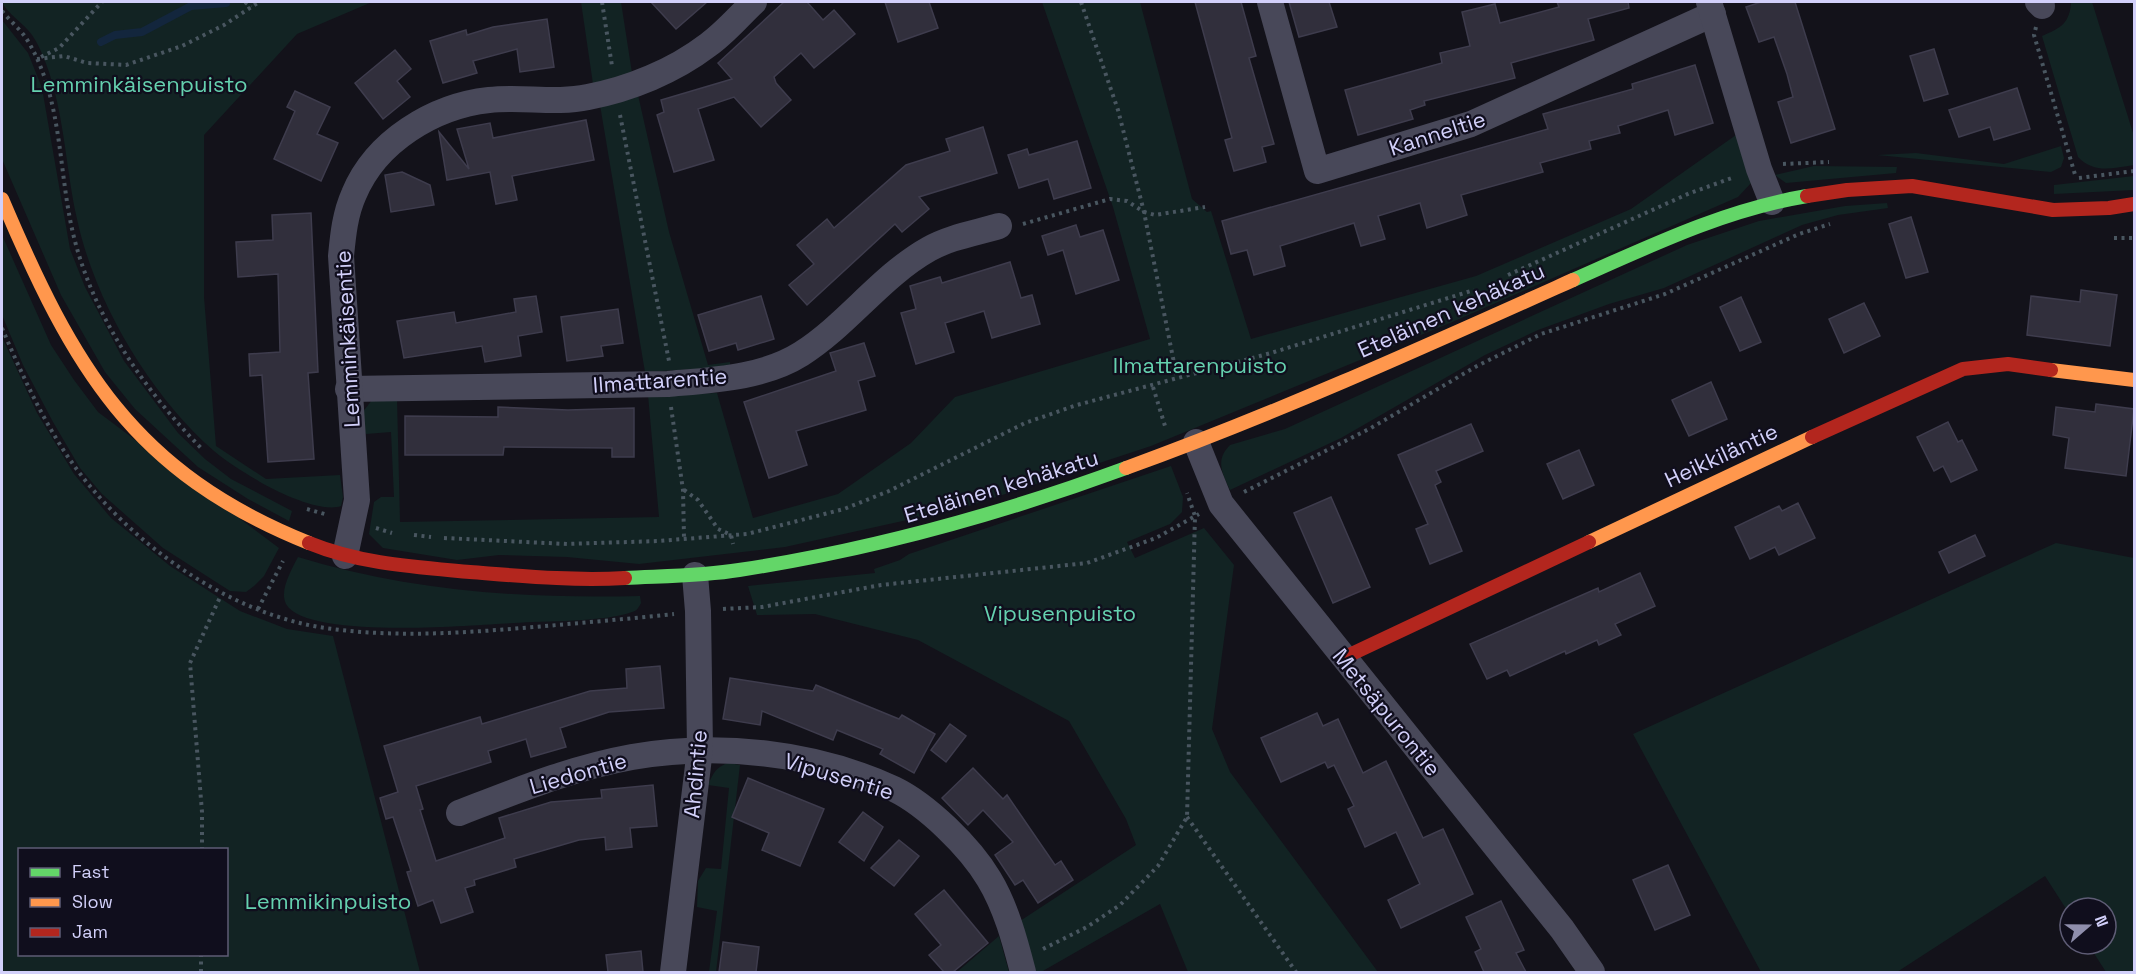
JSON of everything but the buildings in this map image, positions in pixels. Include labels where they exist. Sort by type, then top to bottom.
[{"type":"street","name":"Lemminkäisentie","points":[[345,556],[357,500],[341,256],[344,224],[354,192],[378,155],[412,125],[455,105],[490,99],[563,101],[615,90],[679,65],[710,44],[754,2]]},
{"type":"street","name":"Kanneltie","points":[[1270,2],[1317,171],[1471,124],[1711,8]]},
{"type":"street","points":[[1711,8],[1759,169],[1772,202]]},
{"type":"street","name":"Eteläinen kehäkatu","points":[[2,199],[44,297],[75,355],[115,410],[142,439],[206,491],[230,506],[345,556],[509,580],[551,581],[695,575],[864,549],[993,515],[1196,442],[1658,242],[1711,220],[1772,202],[1846,190],[1912,186],[2053,210],[2109,208],[2134,204]]},
{"type":"street","name":"Ilmattarentie","points":[[348,389],[668,384],[714,380],[774,367],[802,353],[905,266],[929,249],[999,226]]},
{"type":"street","name":"Heikkiläntie","points":[[1343,658],[1757,462],[1963,369],[2008,364],[2134,380]]},
{"type":"street","name":"Metsäpurontie","points":[[1196,442],[1221,504],[1562,929],[1592,972]]},
{"type":"street","name":"Ahdintie","points":[[673,972],[700,749],[695,575]]},
{"type":"street","name":"Liedontie","points":[[459,813],[566,772],[632,757],[700,749]]},
{"type":"street","name":"Vipusentie","points":[[700,749],[805,760],[895,790],[943,825],[988,878],[1004,910],[1022,966]]},
{"type":"path","points":[[37,59],[59,48],[102,2]]},
{"type":"path","points":[[245,2],[251,7]]},
{"type":"path","points":[[37,59],[64,56],[87,63],[126,65],[182,46],[224,25],[259,2]]},
{"type":"path","points":[[602,2],[615,90],[667,346],[668,384],[683,490],[684,538]]},
{"type":"path","points":[[1081,2],[1118,110],[1144,212],[1178,378]]},
{"type":"path","points":[[2040,4],[2034,35],[2076,178]]},
{"type":"path","points":[[2,11],[25,37],[37,59],[56,117],[70,223],[82,264],[127,357],[184,430],[209,455]]},
{"type":"path","points":[[1506,276],[1690,193],[1759,169],[1791,163],[1837,162]]},
{"type":"path","points":[[2068,179],[2134,171]]},
{"type":"path","points":[[999,226],[1022,225],[1110,199],[1127,201],[1144,212],[1166,214],[1205,207]]},
{"type":"path","points":[[412,535],[567,544],[747,534],[844,509],[889,491],[1024,423],[1077,405],[1375,322],[1485,286]]},
{"type":"path","points":[[2,328],[41,411],[78,471],[114,513],[172,561],[221,595],[258,609]]},
{"type":"path","points":[[683,490],[698,500],[718,529],[731,535]]},
{"type":"path","points":[[298,506],[402,534]]},
{"type":"path","points":[[1022,966],[1120,906],[1158,866],[1187,817],[1196,516]]},
{"type":"path","points":[[202,848],[202,812],[190,663],[221,595]]},
{"type":"path","points":[[1187,817],[1296,972]]},
{"type":"path","points":[[201,956],[201,972]]},
{"type":"green space","name":"Lemminkäisenpuisto","points":[[2,2],[372,2],[297,34],[204,135],[204,297],[216,446],[266,479],[340,475],[343,497],[341,506],[322,507],[288,496],[230,463],[190,428],[147,375],[111,315],[85,251],[73,201],[59,109],[46,63],[32,35]]},
{"type":"green space","points":[[581,2],[621,2],[632,73],[593,84]]},
{"type":"green space","name":"Ilmattarenpuisto","points":[[1042,2],[1140,2],[1192,199],[1207,212],[1211,211],[1251,339],[1476,276],[1631,209],[1736,135],[1752,182],[1738,197],[1450,323],[1151,446],[966,507],[785,547],[639,564],[567,557],[499,555],[457,560],[383,548],[369,534],[374,502],[381,497],[394,497],[391,432],[366,434],[362,428],[362,413],[372,400],[397,398],[400,522],[659,517],[648,395],[717,393],[753,518],[838,494],[911,443],[955,397],[1150,339],[1113,207]]},
{"type":"green space","points":[[2071,2],[2092,2],[2134,136],[2134,165],[2097,168],[2078,157],[2042,36],[2063,24],[2069,15]]},
{"type":"green space","points":[[2,20],[28,53],[42,88],[70,249],[85,287],[124,361],[178,433],[205,459],[231,479],[292,511],[289,521],[248,499],[198,467],[135,409],[105,372],[61,295],[2,159]]},
{"type":"green space","points":[[638,95],[669,232],[708,365],[730,362],[730,367],[645,372],[600,105]]},
{"type":"green space","points":[[2061,146],[2064,158],[2061,167],[2051,172],[1877,155],[1916,153],[2004,164]]},
{"type":"green space","points":[[1814,166],[1897,167],[1896,173],[1786,183],[1775,175]]},
{"type":"green space","points":[[2134,176],[2134,190],[2054,194],[2054,185]]},
{"type":"green space","points":[[1887,203],[1888,208],[1838,215],[1802,225],[1664,288],[1609,304],[1538,330],[1485,355],[1341,438],[1230,490],[1221,461],[1230,445],[1285,429],[1687,245],[1759,221],[1845,206]]},
{"type":"green space","points":[[2,235],[51,345],[98,412],[279,548],[264,576],[246,592],[230,591],[163,548],[102,494],[80,468],[23,365],[2,315]]},
{"type":"green space","name":"Lemmikinpuisto","points":[[2,337],[37,413],[74,474],[111,518],[170,566],[240,611],[287,629],[333,636],[420,972],[2,972]]},
{"type":"green space","name":"Vipusenpuisto","points":[[1171,466],[1183,497],[1182,512],[1170,524],[1127,542],[1135,558],[1204,528],[1234,565],[1212,729],[1230,772],[1378,972],[1188,972],[1160,904],[1041,972],[1034,972],[1020,921],[1136,845],[1126,819],[1069,721],[918,640],[815,614],[757,615],[748,586],[875,573],[874,569],[900,560],[909,554]]},
{"type":"green space","points":[[2056,543],[2134,558],[2134,972],[2106,972],[2096,956],[2118,956],[2118,896],[2058,896],[2045,876],[1897,972],[1761,972],[1633,734]]},
{"type":"green space","points":[[298,557],[340,569],[424,585],[510,594],[640,596],[641,603],[635,611],[621,615],[574,620],[393,628],[325,622],[300,615],[286,604],[285,586]]},
{"type":"green space","points":[[729,763],[740,765],[716,972],[709,972],[717,911],[697,907],[698,881],[706,868],[721,869],[729,788],[708,785],[718,768]]},
{"type":"green space","points":[[999,936],[1009,972],[957,972]]},
{"type":"waterway","points":[[101,42],[115,35],[142,32],[191,6],[226,3]]},
{"type":"traffic: fast","points":[[1573,280],[1688,230],[1746,210],[1807,196]]},
{"type":"traffic: fast","points":[[625,578],[725,572],[838,552],[935,529],[1031,501],[1126,468]]},
{"type":"traffic: slow","points":[[2,199],[55,313],[84,363],[116,407],[153,447],[196,483],[248,515],[309,543]]},
{"type":"traffic: slow","points":[[1126,468],[1295,402],[1573,280]]},
{"type":"traffic: slow","points":[[2051,370],[2134,380]]},
{"type":"traffic: slow","points":[[1589,542],[1812,437]]},
{"type":"traffic: jam","points":[[1807,196],[1847,190],[1912,186],[2053,210],[2109,208],[2134,204]]},
{"type":"traffic: jam","points":[[1812,437],[1963,369],[2008,364],[2051,370]]},
{"type":"traffic: jam","points":[[1343,658],[1589,542]]},
{"type":"traffic: jam","points":[[309,543],[348,556],[409,566],[547,578],[625,578]]}]
